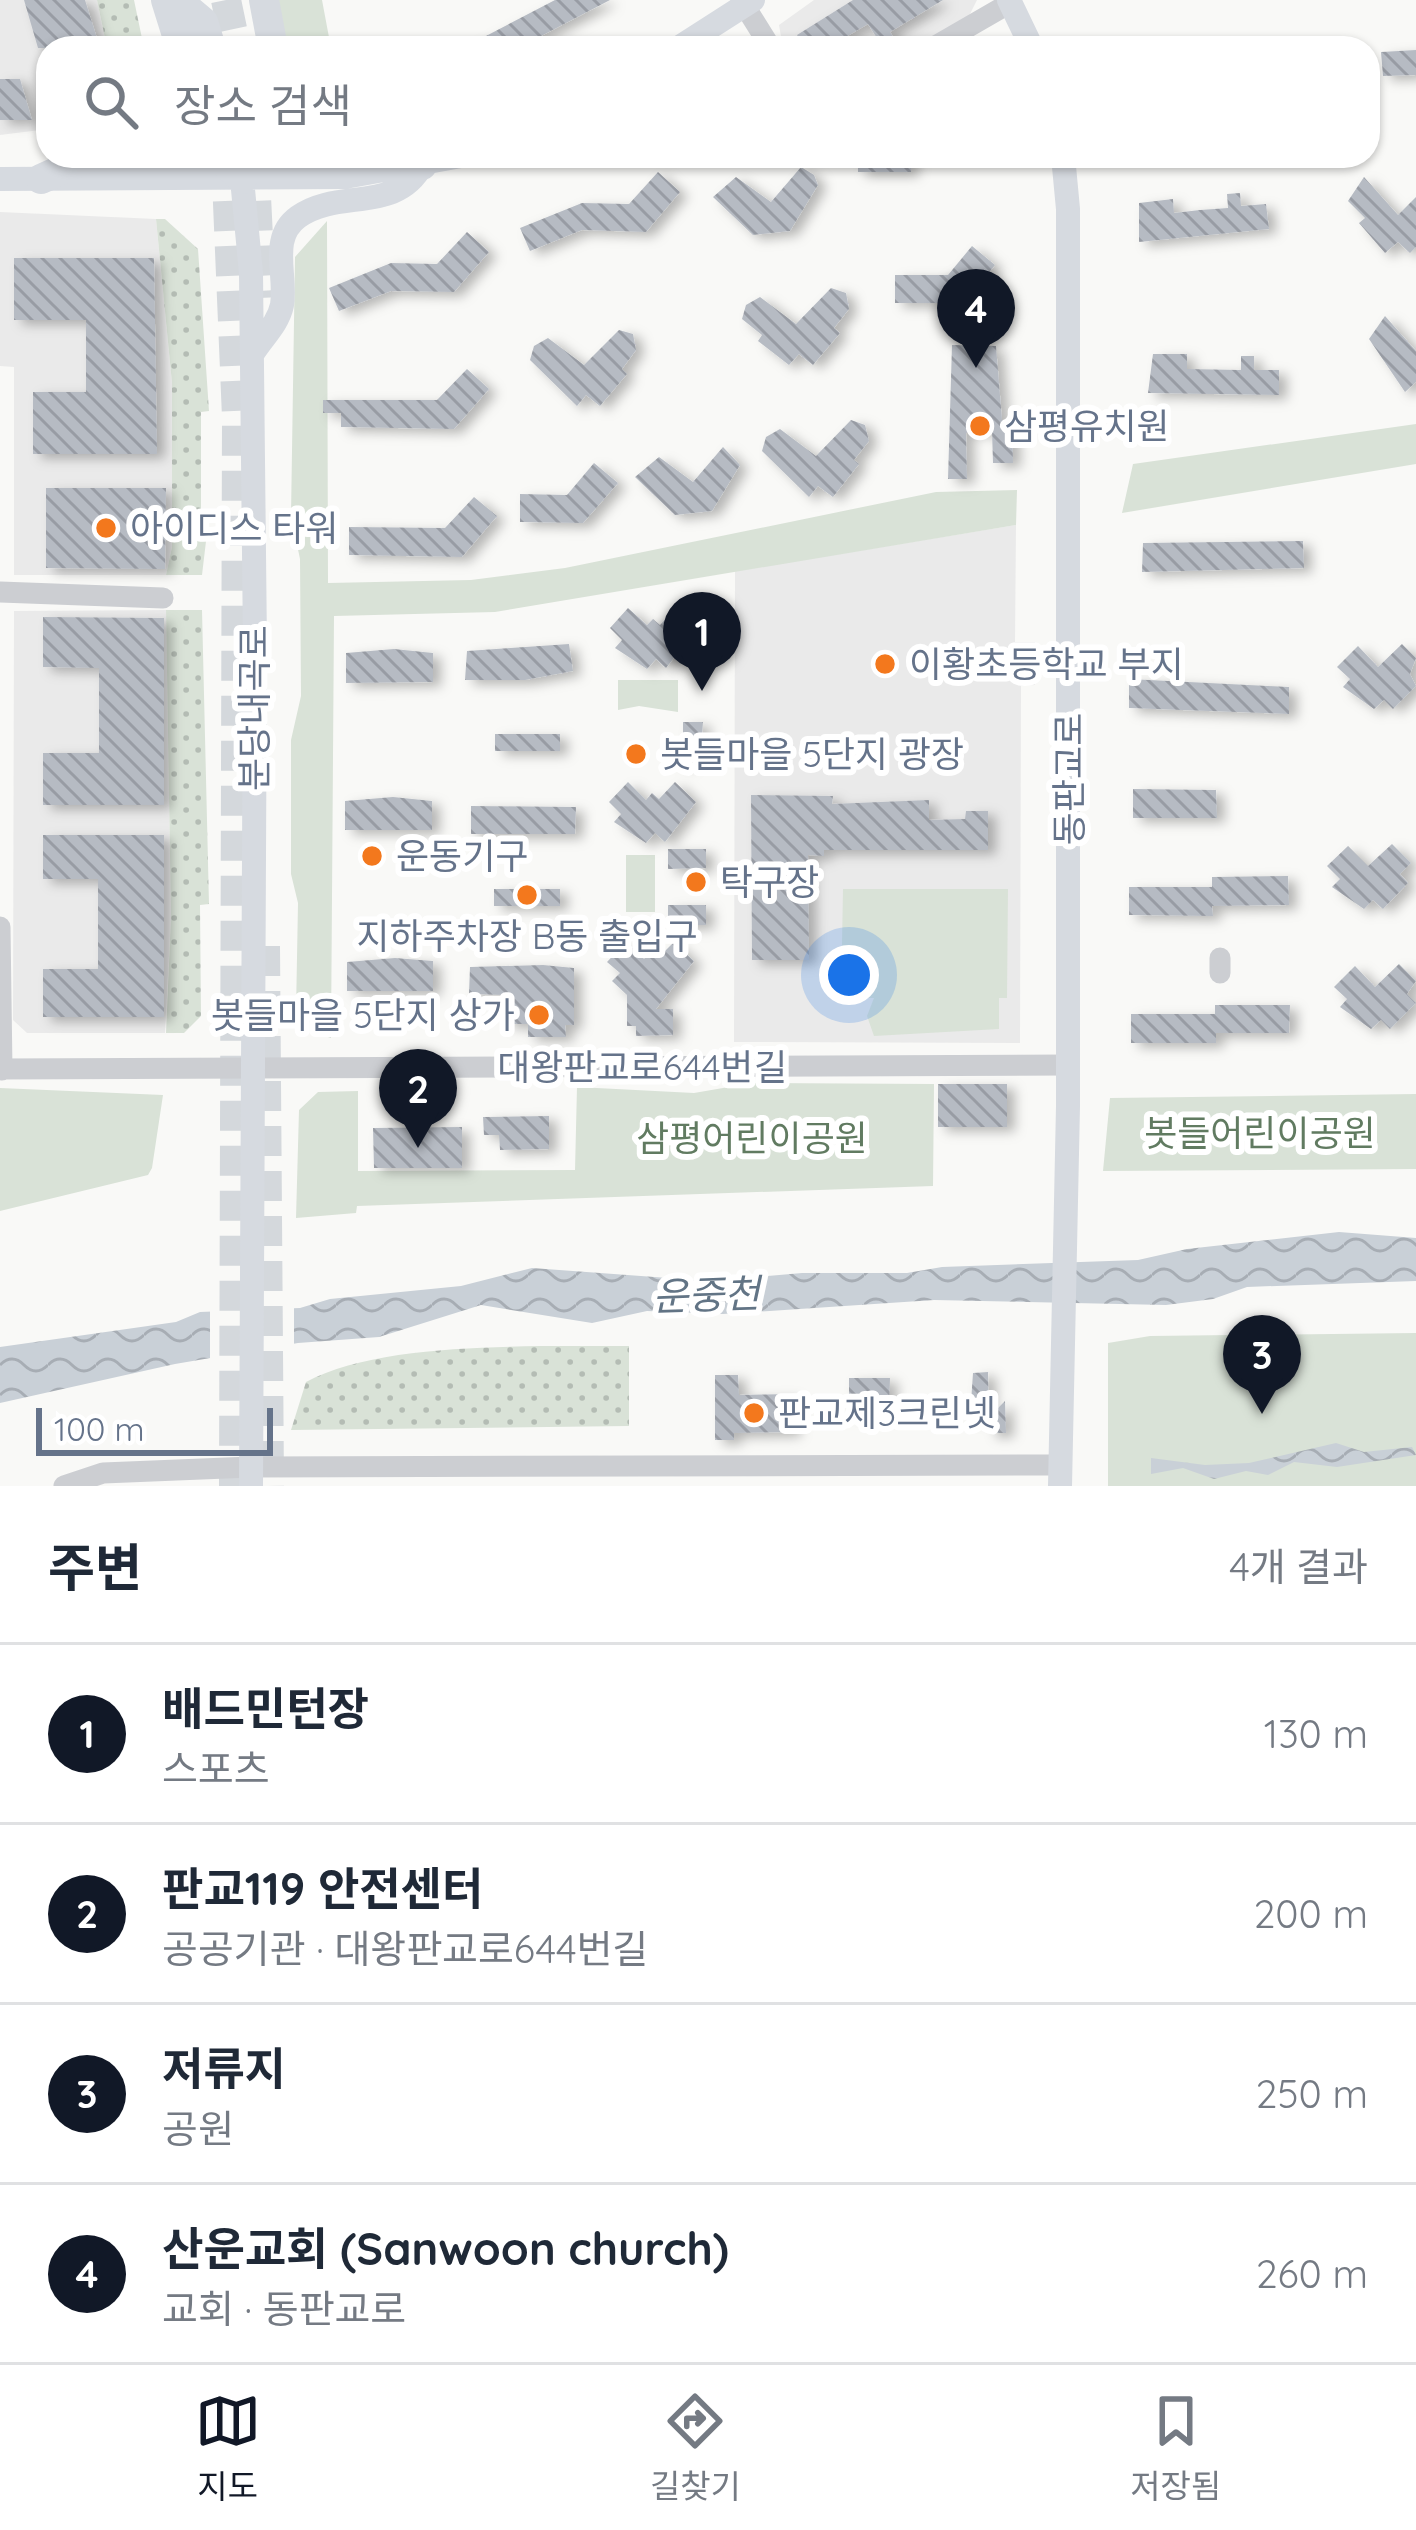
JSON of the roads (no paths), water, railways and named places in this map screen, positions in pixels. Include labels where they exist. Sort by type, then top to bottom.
[{"type":"highway","points":[[156,0],[162,36]]},
{"type":"highway","points":[[166,0],[177,36]]},
{"type":"highway","points":[[177,0],[203,22],[207,36]]},
{"type":"highway","points":[[251,0],[256,36]]},
{"type":"highway","points":[[264,0],[271,36]]},
{"type":"highway","points":[[41,178],[64,168]]},
{"type":"main road","points":[[696,36],[746,2]]},
{"type":"main road","points":[[1010,2],[1026,36]]},
{"type":"main road","points":[[0,179],[227,168]]},
{"type":"main road","name":"분당내곡로","points":[[246,168],[253,353],[251,1476]]},
{"type":"main road","points":[[256,168],[345,177],[381,168]]},
{"type":"main road","points":[[253,353],[282,304],[281,241],[288,226],[325,204],[396,193],[409,168]]},
{"type":"main road","name":"동판교로","points":[[1060,1476],[1068,1065],[1069,225],[1064,168]]},
{"type":"street","points":[[746,2],[764,36]]},
{"type":"street","points":[[952,36],[1010,2]]},
{"type":"street","points":[[0,592],[164,598]]},
{"type":"street","points":[[0,927],[1,1070]]},
{"type":"street","name":"대왕판교로644번길","points":[[1,1070],[1068,1065]]},
{"type":"street","points":[[64,1486],[103,1473],[1060,1476]]},
{"type":"water","name":"운중천","points":[[1339,1232],[1416,1238],[1416,1281],[1247,1287],[1213,1299],[1166,1305],[934,1300],[723,1314],[647,1311],[592,1323],[481,1305],[379,1337],[298,1343],[175,1364],[0,1403],[0,1347],[176,1322],[200,1312],[300,1308],[330,1299],[461,1286],[532,1268],[709,1281],[802,1273],[907,1273],[942,1267],[1138,1260],[1187,1249]]},
{"type":"water","points":[[1336,1443],[1364,1452],[1412,1447],[1416,1455],[1337,1467],[1294,1462],[1268,1475],[1246,1471],[1214,1479],[1183,1468],[1151,1474],[1151,1458],[1205,1465],[1249,1463]]},
{"type":"tunnel","points":[[226,0],[234,36]]},
{"type":"tunnel","points":[[227,168],[237,417],[234,1486]]},
{"type":"tunnel","points":[[255,168],[261,298]]},
{"type":"tunnel","points":[[265,946],[269,1486]]},
{"type":"place","name":"산운교회 (Sanwoon church)","points":[[976,368]]},
{"type":"place","name":"삼평유치원","points":[[980,426]]},
{"type":"place","name":"아이디스 타워","points":[[106,528]]},
{"type":"place","name":"이황초등학교 부지","points":[[885,664]]},
{"type":"place","name":"배드민턴장","points":[[702,691]]},
{"type":"place","name":"봇들마을 5단지 광장","points":[[636,754]]},
{"type":"place","name":"운동기구","points":[[372,856]]},
{"type":"place","name":"탁구장","points":[[696,882]]},
{"type":"place","name":"지하주차장 B동 출입구","points":[[527,895]]},
{"type":"place","name":"봇들마을 5단지 상가","points":[[539,1015]]},
{"type":"place","name":"판교119 안전센터","points":[[418,1148]]},
{"type":"place","name":"판교제3크린넷","points":[[754,1413]]},
{"type":"place","name":"저류지","points":[[1262,1414]]},
{"type":"park label","name":"봇들어린이공원","points":[[1260,1133]]},
{"type":"park label","name":"삼평어린이공원","points":[[752,1138]]}]
